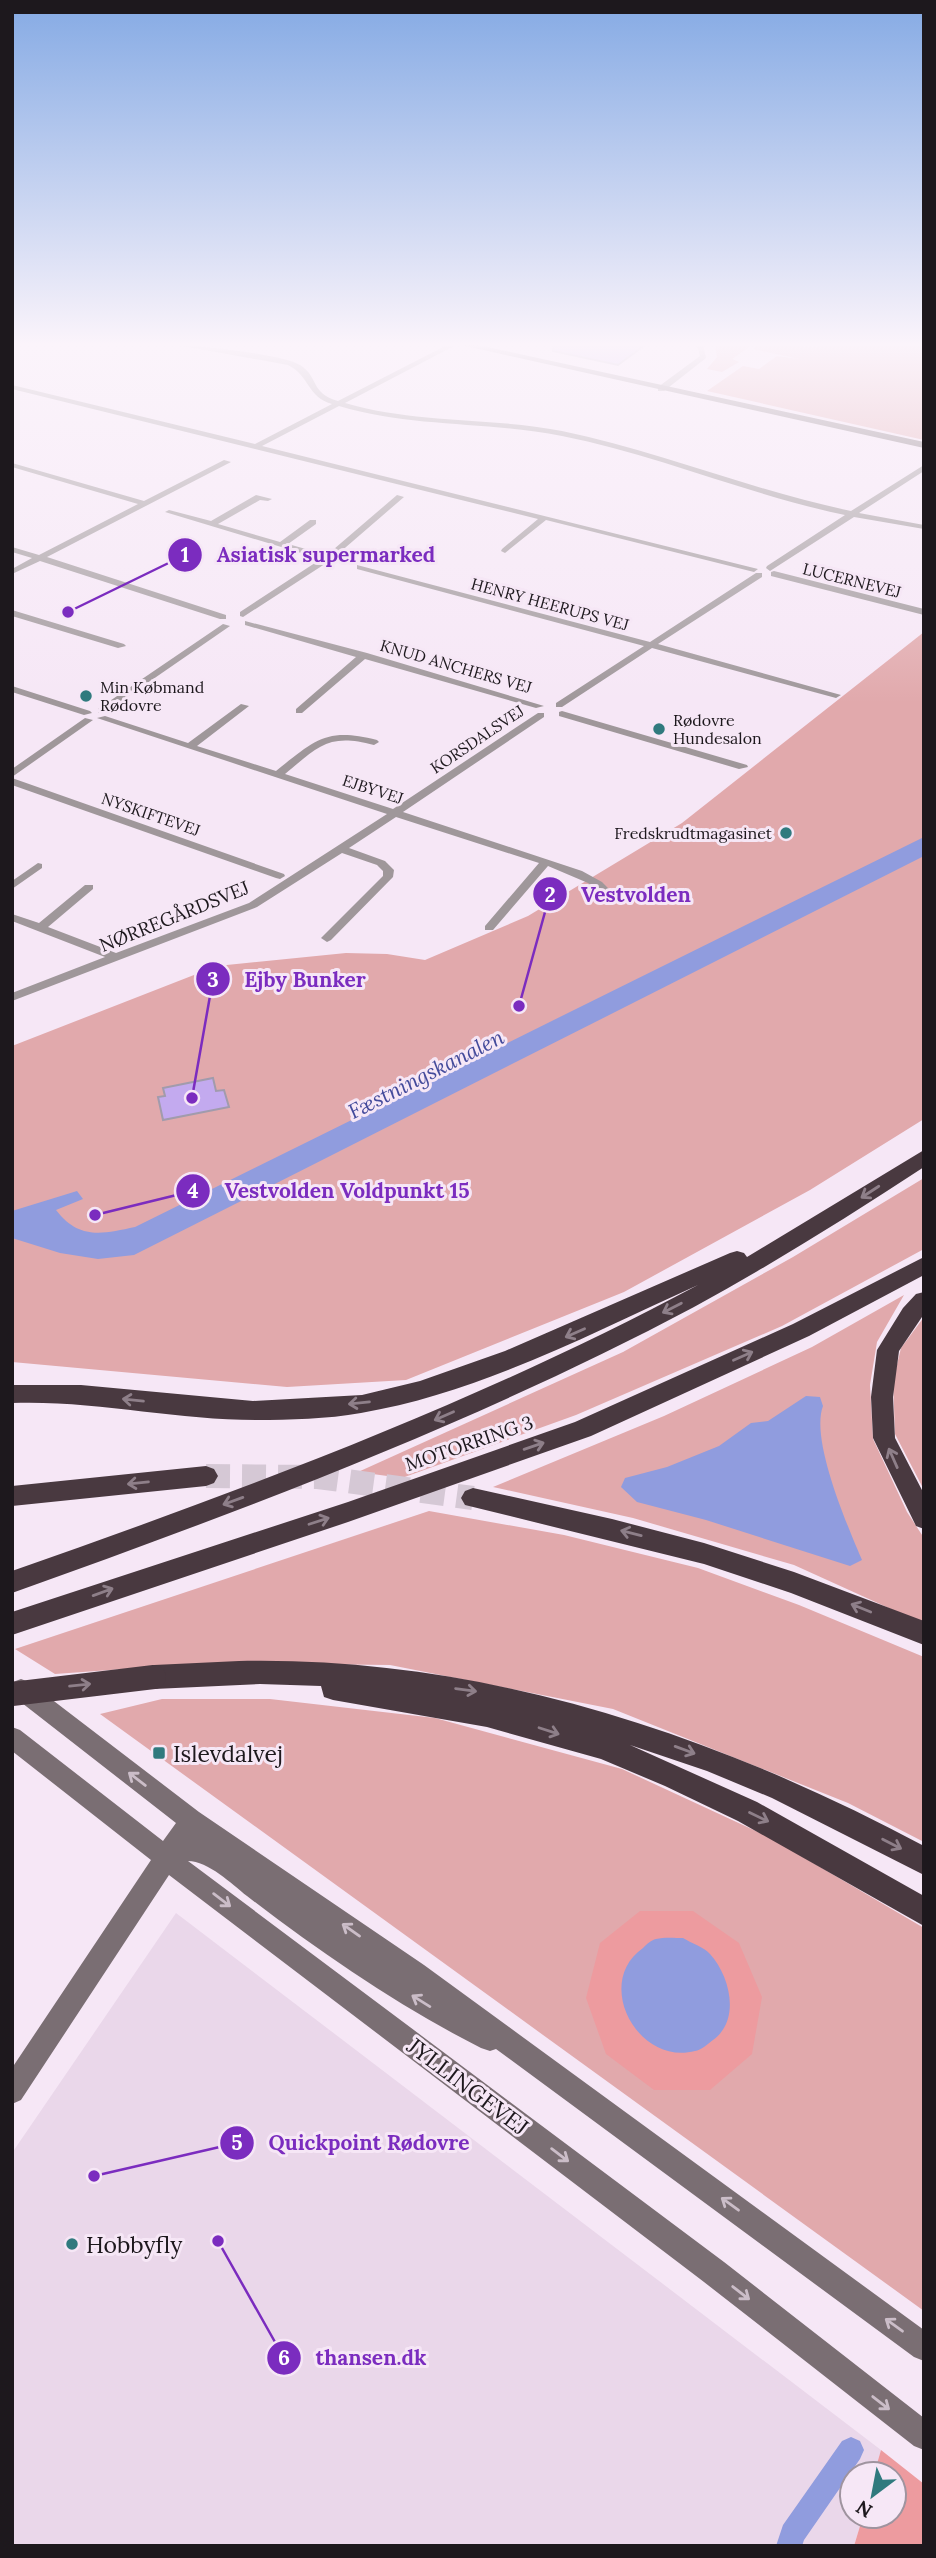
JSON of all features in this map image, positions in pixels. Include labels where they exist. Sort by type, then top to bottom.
[{"type":"highway","points":[[12,1582],[330,1466],[540,1374],[685,1301],[817,1227],[924,1157]]},
{"type":"highway","points":[[12,1394],[45,1391],[190,1406],[284,1410],[370,1403],[457,1379],[570,1335],[693,1277],[817,1227]]},
{"type":"highway","name":"MOTORRING 3","points":[[12,1624],[348,1512],[583,1429],[801,1330],[924,1265]]},
{"type":"highway","points":[[924,1300],[911,1314],[888,1350],[882,1397],[884,1438],[924,1519]]},
{"type":"highway","points":[[12,1384],[24,1383],[45,1391]]},
{"type":"highway","points":[[12,1496],[206,1476]]},
{"type":"highway","points":[[473,1498],[585,1521],[697,1550],[802,1585],[924,1634]]},
{"type":"highway","points":[[12,1694],[154,1677],[241,1673],[321,1674],[402,1681],[482,1693],[625,1728],[695,1753],[813,1804],[924,1861]]},
{"type":"highway","points":[[241,1673],[439,1704],[539,1727],[636,1759],[762,1818],[924,1912]]},
{"type":"street","points":[[13,464],[145,504]]},
{"type":"street","points":[[12,572],[222,464]]},
{"type":"street","points":[[326,464],[756,572],[772,571],[853,513],[924,467]]},
{"type":"street","points":[[668,464],[770,494],[924,527]]},
{"type":"street","points":[[212,524],[259,496],[268,499]]},
{"type":"street","points":[[12,549],[225,621],[245,618],[328,558],[400,497]]},
{"type":"street","points":[[169,512],[328,558]]},
{"type":"street","points":[[505,551],[544,518]]},
{"type":"street","points":[[281,545],[313,522]]},
{"type":"street","name":"HENRY HEERUPS VEJ","points":[[360,567],[836,695]]},
{"type":"street","name":"LUCERNEVEJ","points":[[772,571],[924,612]]},
{"type":"street","points":[[540,711],[555,717],[561,709],[756,572]]},
{"type":"street","points":[[12,613],[121,646]]},
{"type":"street","name":"KNUD ANCHERS VEJ","points":[[245,618],[540,711]]},
{"type":"street","points":[[12,689],[88,716],[102,715],[225,621]]},
{"type":"street","name":"KNUD ANCHERS VEJ","points":[[299,711],[364,655]]},
{"type":"street","points":[[190,746],[244,706]]},
{"type":"street","points":[[561,709],[743,767]]},
{"type":"street","name":"KORSDALSVEJ","points":[[395,813],[540,711]]},
{"type":"street","name":"EJBYVEJ","points":[[102,715],[586,876],[603,887],[610,896]]},
{"type":"street","points":[[12,774],[88,716]]},
{"type":"street","points":[[279,774],[325,738],[350,735],[374,742]]},
{"type":"street","name":"NYSKIFTEVEJ","points":[[12,781],[280,876]]},
{"type":"street","name":"NØRREGÅRDSVEJ","points":[[12,997],[253,905],[395,813]]},
{"type":"street","points":[[327,938],[388,877],[389,870],[381,863],[341,849]]},
{"type":"street","points":[[489,928],[546,862]]},
{"type":"street","points":[[12,886],[38,866]]},
{"type":"street","points":[[40,928],[89,887]]},
{"type":"street","points":[[12,917],[118,958]]},
{"type":"street","points":[[12,1683],[191,1821],[415,1974],[924,2347]]},
{"type":"street","name":"JYLLINGEVEJ","points":[[12,1737],[167,1859],[714,2272],[924,2437]]},
{"type":"street","points":[[12,2091],[191,1821]]},
{"type":"street","points":[[167,1859],[180,1850],[194,1849],[232,1872],[340,1949],[454,2022],[525,2055]]},
{"type":"shaded area","points":[[924,632],[924,1119],[810,1190],[624,1292],[406,1380],[287,1387],[12,1362],[12,1046],[217,966],[346,953],[387,954],[425,960],[528,916],[682,823]]},
{"type":"shaded area","points":[[924,1178],[924,1249],[782,1326],[576,1415],[402,1478],[358,1472],[623,1352],[793,1257]]},
{"type":"shaded area","points":[[904,1295],[877,1342],[870,1385],[873,1439],[907,1512],[924,1538],[924,1624],[794,1565],[633,1518],[493,1487],[664,1416],[812,1347]]},
{"type":"shaded area","points":[[924,1317],[924,1490],[895,1434],[893,1381],[901,1348]]},
{"type":"shaded area","points":[[429,1511],[564,1535],[698,1568],[799,1605],[924,1657],[924,1842],[848,1803],[613,1709],[390,1665],[207,1663],[55,1674],[15,1649]]},
{"type":"shaded area","points":[[162,1699],[270,1699],[435,1718],[622,1769],[769,1837],[924,1928],[924,2311],[100,1714]]},
{"type":"shaded area","points":[[640,1911],[693,1911],[739,1943],[762,1997],[752,2054],[710,2090],[654,2090],[606,2054],[586,1998],[600,1943]]},
{"type":"shaded area","points":[[176,1913],[881,2450],[878,2460],[838,2460],[838,2530],[859,2530],[854,2546],[12,2546],[12,2153]]},
{"type":"shaded area","points":[[881,2450],[894,2460],[878,2460]]},
{"type":"shaded area","points":[[908,2471],[924,2484],[924,2546],[854,2546],[859,2530],[908,2530]]},
{"type":"water","points":[[924,837],[924,856],[134,1255],[98,1259],[60,1253],[12,1238],[12,1211],[77,1191],[83,1199],[56,1210],[73,1226],[102,1233],[135,1227]]},
{"type":"water","points":[[806,1396],[820,1397],[823,1406],[820,1421],[826,1461],[840,1506],[862,1560],[850,1566],[706,1520],[637,1502],[621,1487],[625,1478],[667,1467],[719,1446],[751,1423],[768,1421]]},
{"type":"water","points":[[683,1938],[701,1947],[717,1963],[727,1986],[730,2010],[722,2031],[709,2043],[697,2050],[674,2052],[656,2046],[640,2034],[629,2018],[622,2000],[622,1981],[629,1963],[650,1941]]},
{"type":"building","points":[[213,1078],[216,1091],[224,1090],[229,1107],[163,1120],[158,1097],[165,1096],[163,1088]]},
{"type":"waterway","points":[[789,2546],[792,2534],[851,2450]]},
{"type":"tunnel","points":[[206,1476],[318,1477],[473,1498]]},
{"type":"place","name":"Asiatisk supermarked","points":[[68,612]]},
{"type":"place","name":"Min Købmand Rødovre","points":[[86,696]]},
{"type":"place","name":"Rødovre Hundesalon","points":[[659,729]]},
{"type":"place","name":"Fredskrudtmagasinet","points":[[786,833]]},
{"type":"place","name":"Vestvolden","points":[[519,1006]]},
{"type":"place","name":"Ejby Bunker","points":[[192,1098]]},
{"type":"place","name":"Vestvolden Voldpunkt 15","points":[[95,1215]]},
{"type":"place","name":"Islevdalvej","points":[[159,1753]]},
{"type":"place","name":"Quickpoint Rødovre","points":[[94,2176]]},
{"type":"place","name":"thansen.dk","points":[[218,2241]]},
{"type":"place","name":"Hobbyfly","points":[[72,2244]]},
{"type":"water label","name":"Fæstningskanalen","points":[[426,1074]]}]
